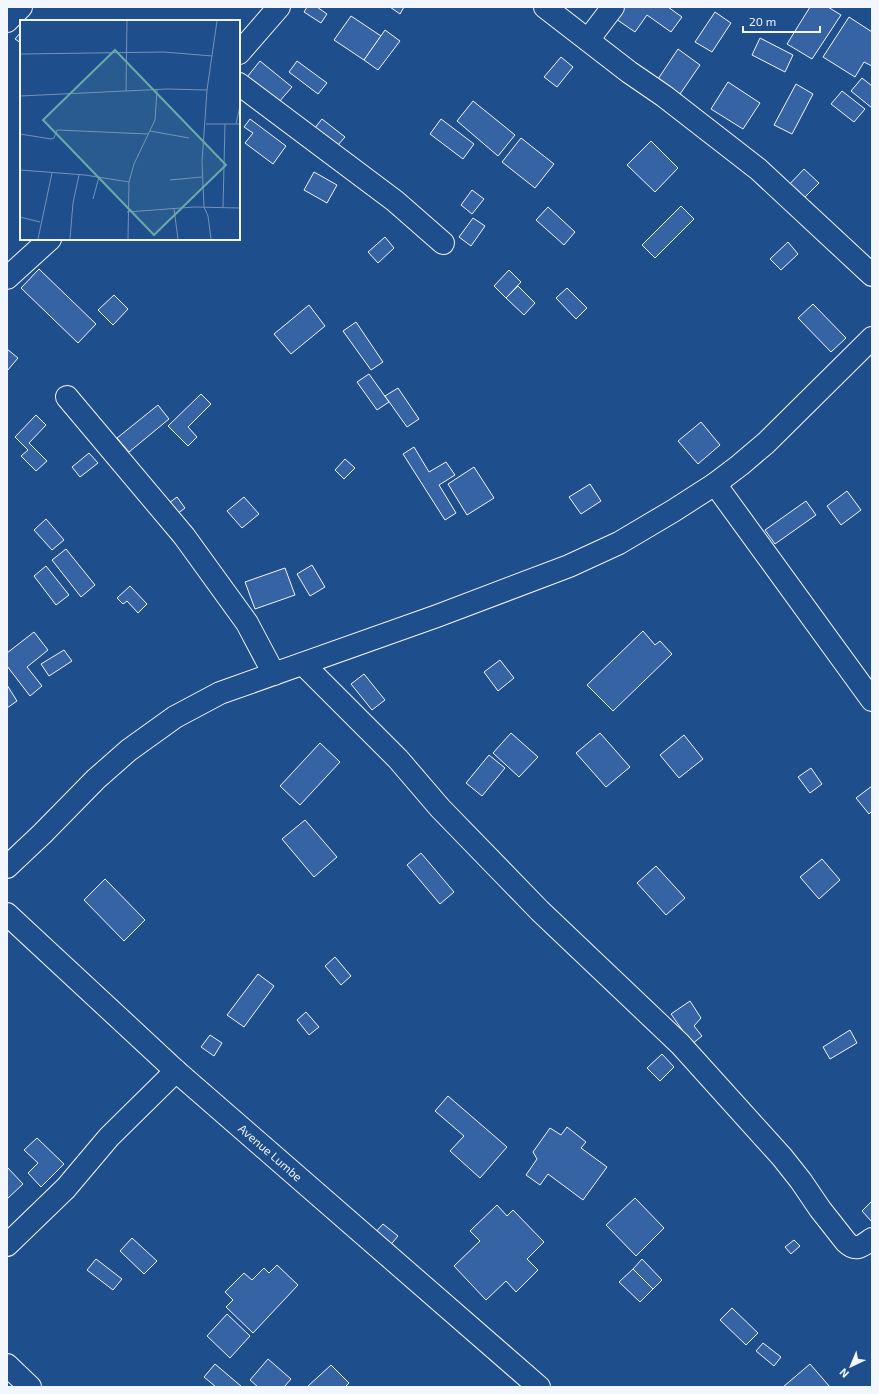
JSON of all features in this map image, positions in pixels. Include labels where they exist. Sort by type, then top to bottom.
[{"type":"street","points":[[7,21],[21,7]]},
{"type":"street","points":[[240,51],[279,7]]},
{"type":"street","points":[[545,7],[758,169],[872,275]]},
{"type":"street","points":[[588,40],[613,7]]},
{"type":"street","points":[[240,85],[394,201],[443,242]]},
{"type":"street","points":[[7,278],[49,240]]},
{"type":"street","points":[[7,867],[42,834],[96,778],[134,746],[175,717],[220,693],[437,616],[569,566],[619,543],[673,511],[715,484],[766,443],[872,338]]},
{"type":"street","points":[[67,397],[184,536],[247,623],[274,674]]},
{"type":"street","points":[[715,484],[872,700]]},
{"type":"street","points":[[303,664],[398,759],[440,808],[540,911],[685,1049],[782,1157],[850,1247],[856,1248],[872,1240]]},
{"type":"street","name":"Avenue Lumbe","points":[[7,914],[176,1071],[539,1387]]},
{"type":"street","points":[[7,1245],[66,1188],[109,1137],[176,1071]]},
{"type":"street","points":[[7,1365],[30,1387]]},
{"type":"building","points":[[307,7],[317,7],[327,14],[321,23],[304,12]]},
{"type":"building","points":[[390,7],[404,7],[400,14]]},
{"type":"building","points":[[624,7],[668,7],[682,17],[671,32],[647,15],[635,32],[616,19]]},
{"type":"building","points":[[810,7],[828,7],[841,15],[812,59],[787,44]]},
{"type":"building","points":[[715,12],[731,23],[712,52],[695,42]]},
{"type":"building","points":[[351,16],[381,36],[364,60],[334,40]]},
{"type":"building","points":[[849,17],[872,32],[872,66],[864,62],[855,77],[823,57]]},
{"type":"building","points":[[385,30],[400,41],[378,70],[364,60]]},
{"type":"building","points":[[20,33],[20,42],[15,39]]},
{"type":"building","points":[[760,38],[793,55],[785,72],[752,55]]},
{"type":"building","points":[[678,49],[700,65],[678,97],[656,82]]},
{"type":"building","points":[[561,57],[573,67],[557,87],[544,77]]},
{"type":"building","points":[[260,61],[292,87],[278,103],[247,77]]},
{"type":"building","points":[[297,61],[327,83],[318,94],[289,72]]},
{"type":"building","points":[[862,78],[872,86],[872,108],[851,91]]},
{"type":"building","points":[[728,82],[760,103],[743,129],[711,109]]},
{"type":"building","points":[[796,84],[813,94],[792,134],[774,125]]},
{"type":"building","points":[[842,91],[865,109],[854,122],[831,104]]},
{"type":"building","points":[[473,101],[515,135],[498,156],[457,121]]},
{"type":"building","points":[[250,119],[286,146],[273,164],[245,143],[253,133],[244,127]]},
{"type":"building","points":[[322,119],[345,137],[337,146],[314,129]]},
{"type":"building","points":[[441,119],[474,144],[463,159],[430,134]]},
{"type":"building","points":[[521,138],[554,164],[535,188],[502,162]]},
{"type":"building","points":[[651,141],[678,168],[655,192],[627,165]]},
{"type":"building","points":[[804,169],[819,183],[799,203],[785,189]]},
{"type":"building","points":[[314,172],[337,185],[327,203],[304,190]]},
{"type":"building","points":[[472,190],[484,199],[472,214],[461,205]]},
{"type":"building","points":[[681,206],[694,219],[655,258],[642,245]]},
{"type":"building","points":[[548,207],[575,232],[564,245],[536,220]]},
{"type":"building","points":[[473,218],[485,226],[471,246],[459,237]]},
{"type":"building","points":[[385,237],[394,248],[378,263],[368,252]]},
{"type":"building","points":[[788,242],[798,254],[781,270],[770,259]]},
{"type":"building","points":[[39,269],[96,324],[78,343],[21,288]]},
{"type":"building","points":[[509,270],[521,282],[506,298],[494,286]]},
{"type":"building","points":[[518,286],[535,303],[524,315],[506,298]]},
{"type":"building","points":[[567,288],[587,308],[576,319],[556,298]]},
{"type":"building","points":[[114,295],[128,309],[113,325],[98,310]]},
{"type":"building","points":[[813,304],[846,338],[831,352],[798,318]]},
{"type":"building","points":[[309,305],[325,326],[291,354],[274,334]]},
{"type":"building","points":[[356,322],[383,362],[371,370],[343,331]]},
{"type":"building","points":[[7,349],[18,358],[7,371]]},
{"type":"building","points":[[369,374],[389,402],[377,410],[357,382]]},
{"type":"building","points":[[398,388],[419,419],[407,427],[385,396]]},
{"type":"building","points":[[201,394],[211,404],[188,427],[197,437],[188,446],[168,426]]},
{"type":"building","points":[[158,405],[169,419],[129,452],[117,438]]},
{"type":"building","points":[[36,415],[46,425],[29,443],[47,461],[36,471],[21,456],[28,450],[15,437]]},
{"type":"building","points":[[701,422],[720,445],[698,464],[678,441]]},
{"type":"building","points":[[414,447],[429,472],[446,462],[455,475],[439,485],[456,513],[445,520],[403,454]]},
{"type":"building","points":[[89,453],[98,463],[80,477],[72,467]]},
{"type":"building","points":[[345,459],[355,468],[344,479],[335,470]]},
{"type":"building","points":[[474,467],[494,498],[467,515],[448,484]]},
{"type":"building","points":[[590,484],[601,501],[581,514],[569,497]]},
{"type":"building","points":[[847,491],[861,510],[841,525],[827,506]]},
{"type":"building","points":[[177,497],[185,508],[173,517],[165,506]]},
{"type":"building","points":[[244,497],[259,514],[242,528],[227,511]]},
{"type":"building","points":[[806,501],[816,515],[775,544],[765,530]]},
{"type":"building","points":[[46,519],[64,540],[52,550],[34,530]]},
{"type":"building","points":[[66,549],[95,585],[81,597],[52,560]]},
{"type":"building","points":[[312,565],[325,587],[310,596],[297,574]]},
{"type":"building","points":[[46,566],[69,595],[56,605],[34,576]]},
{"type":"building","points":[[285,568],[295,595],[255,609],[245,582]]},
{"type":"building","points":[[130,586],[147,604],[138,613],[127,601],[123,604],[117,598]]},
{"type":"building","points":[[643,631],[655,645],[660,641],[672,654],[613,711],[587,685]]},
{"type":"building","points":[[34,632],[48,650],[27,667],[42,686],[30,696],[7,666],[7,653]]},
{"type":"building","points":[[64,650],[72,661],[49,676],[41,664]]},
{"type":"building","points":[[500,660],[514,678],[498,691],[484,672]]},
{"type":"building","points":[[364,674],[385,700],[372,710],[351,684]]},
{"type":"building","points":[[7,685],[17,701],[7,708]]},
{"type":"building","points":[[511,733],[538,757],[519,777],[493,753]]},
{"type":"building","points":[[600,733],[630,767],[606,787],[576,753]]},
{"type":"building","points":[[684,735],[703,759],[679,778],[660,755]]},
{"type":"building","points":[[320,743],[340,762],[300,805],[280,786]]},
{"type":"building","points":[[489,755],[505,768],[482,796],[466,783]]},
{"type":"building","points":[[811,768],[822,784],[810,793],[798,777]]},
{"type":"building","points":[[872,786],[872,811],[869,814],[856,798]]},
{"type":"building","points":[[305,820],[337,857],[314,877],[282,839]]},
{"type":"building","points":[[421,853],[454,892],[440,904],[407,865]]},
{"type":"building","points":[[822,859],[840,880],[819,899],[800,877]]},
{"type":"building","points":[[656,866],[685,898],[666,915],[637,883]]},
{"type":"building","points":[[105,879],[145,920],[124,941],[84,900]]},
{"type":"building","points":[[335,957],[351,976],[341,985],[325,966]]},
{"type":"building","points":[[258,974],[274,986],[244,1027],[227,1015]]},
{"type":"building","points":[[690,1001],[701,1018],[694,1026],[702,1036],[692,1044],[671,1014]]},
{"type":"building","points":[[306,1012],[319,1027],[309,1035],[297,1020]]},
{"type":"building","points":[[850,1030],[857,1043],[830,1059],[823,1047]]},
{"type":"building","points":[[210,1035],[222,1043],[214,1056],[201,1047]]},
{"type":"building","points":[[662,1054],[674,1067],[660,1081],[647,1068]]},
{"type":"building","points":[[448,1096],[507,1147],[480,1178],[450,1151],[464,1136],[435,1111]]},
{"type":"building","points":[[567,1127],[586,1142],[581,1148],[607,1167],[583,1200],[548,1174],[540,1185],[526,1175],[537,1159],[533,1152],[550,1128],[561,1135]]},
{"type":"building","points":[[37,1138],[64,1164],[41,1187],[28,1173],[38,1163],[24,1150]]},
{"type":"building","points":[[7,1167],[23,1184],[7,1199]]},
{"type":"building","points":[[635,1198],[664,1228],[636,1256],[606,1225]]},
{"type":"building","points":[[872,1201],[872,1222],[862,1211]]},
{"type":"building","points":[[497,1205],[507,1216],[513,1210],[544,1242],[527,1259],[538,1270],[516,1292],[506,1281],[486,1300],[454,1266],[480,1241],[470,1231]]},
{"type":"building","points":[[383,1224],[398,1236],[388,1248],[373,1235]]},
{"type":"building","points":[[132,1238],[157,1261],[144,1274],[120,1251]]},
{"type":"building","points":[[794,1240],[800,1246],[791,1254],[785,1247]]},
{"type":"building","points":[[96,1259],[122,1279],[113,1290],[87,1270]]},
{"type":"building","points":[[642,1259],[662,1280],[653,1289],[633,1269]]},
{"type":"building","points":[[277,1265],[298,1285],[253,1333],[226,1307],[233,1300],[225,1292],[244,1273],[252,1280],[264,1268],[269,1273]]},
{"type":"building","points":[[633,1269],[653,1289],[640,1302],[619,1282]]},
{"type":"building","points":[[732,1308],[758,1333],[746,1345],[720,1320]]},
{"type":"building","points":[[227,1314],[250,1336],[230,1358],[207,1336]]},
{"type":"building","points":[[763,1343],[781,1357],[774,1366],[756,1351]]},
{"type":"building","points":[[268,1359],[291,1379],[284,1387],[258,1387],[250,1380]]},
{"type":"building","points":[[215,1364],[242,1387],[216,1387],[204,1377]]},
{"type":"building","points":[[810,1364],[830,1387],[783,1387]]},
{"type":"building","points":[[331,1365],[349,1383],[345,1387],[307,1387]]}]
